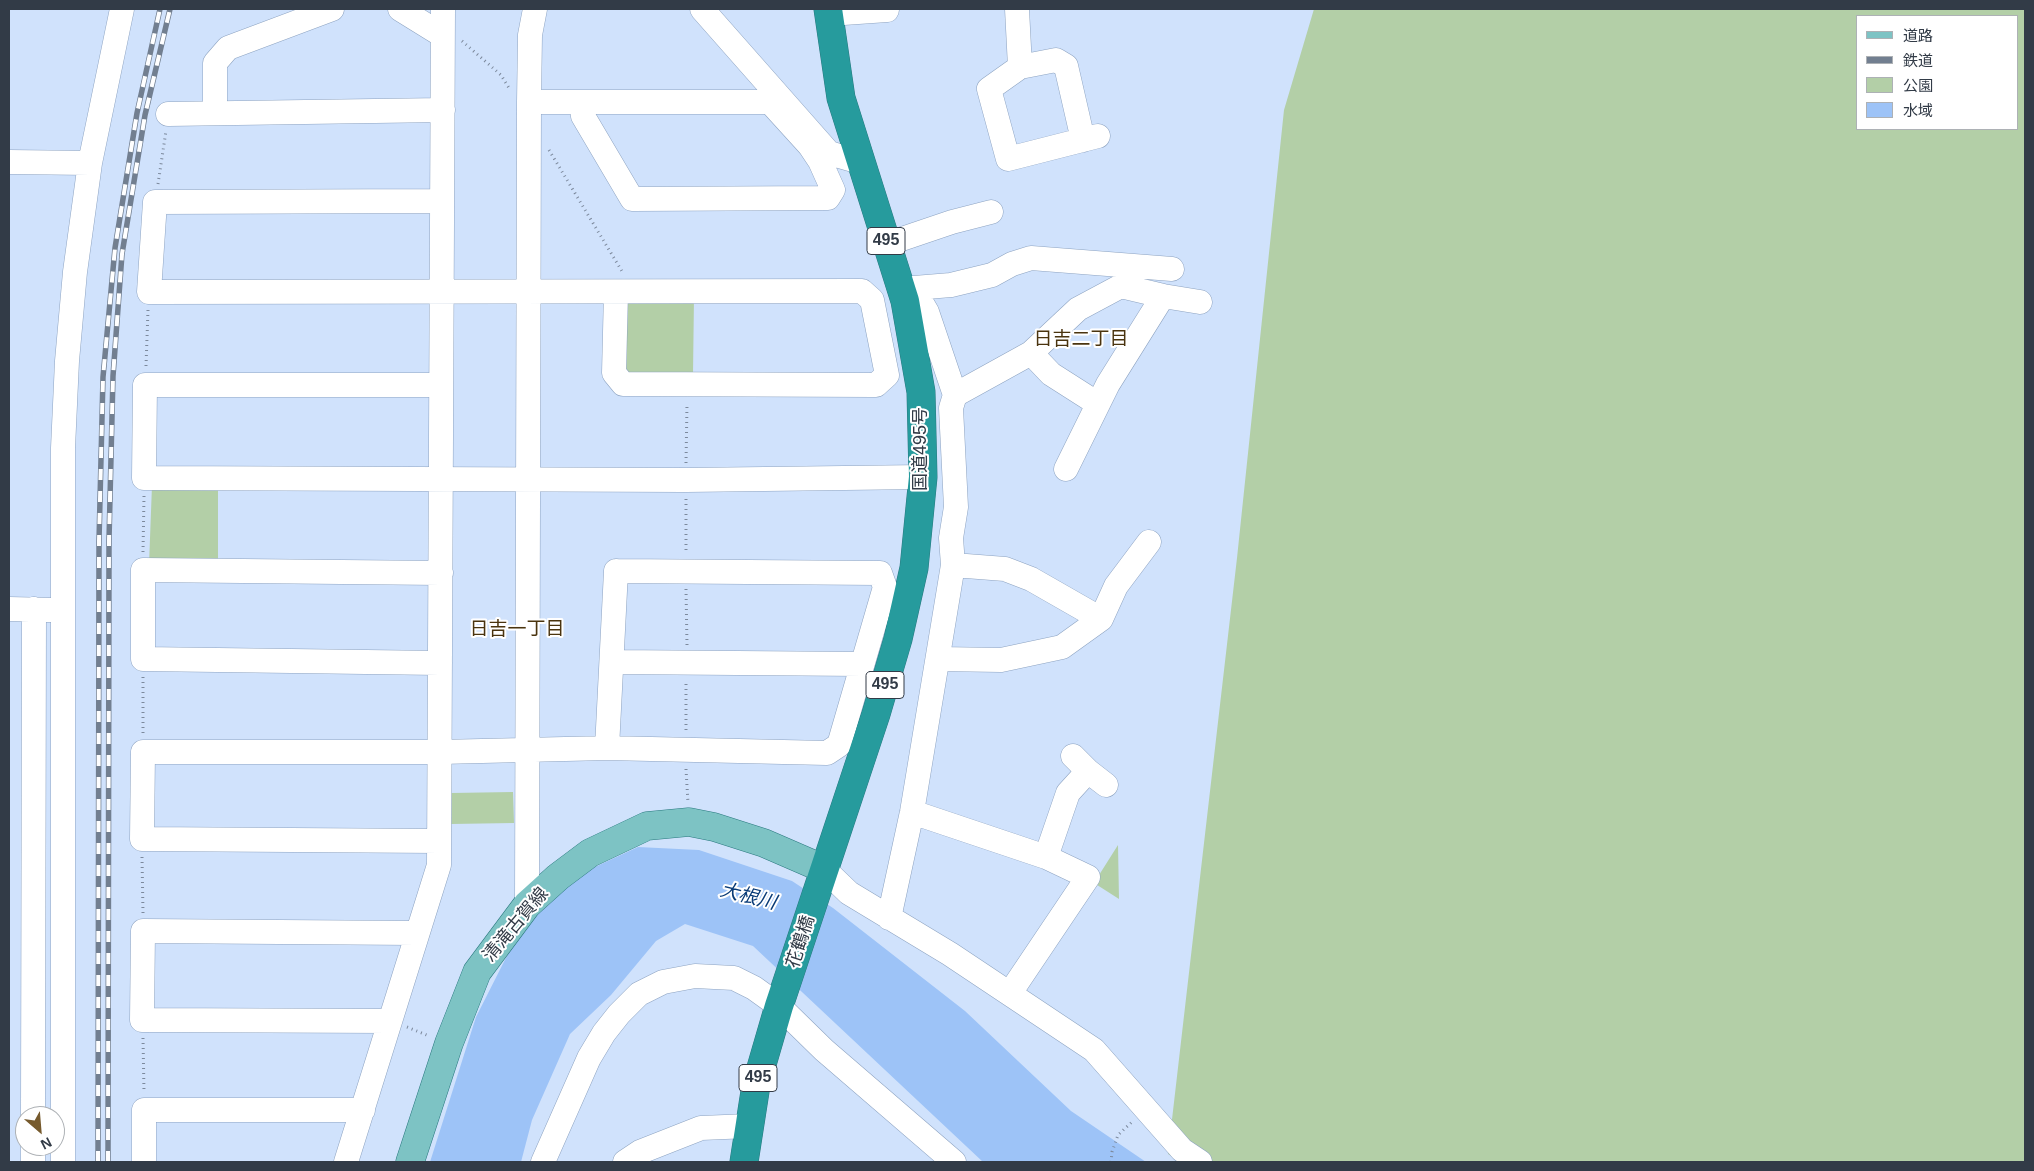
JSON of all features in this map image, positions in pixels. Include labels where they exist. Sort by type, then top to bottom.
[{"type":"highway","name":"国道495号","points":[[822,878],[876,714],[898,639],[914,568],[923,477],[921,392],[903,295],[841,98],[828,11]]},
{"type":"highway","name":"花鶴橋","points":[[781,1001],[822,878]]},
{"type":"highway","name":"495","points":[[744,1162],[756,1085],[781,1001]]},
{"type":"main road","name":"清滝古賀線","points":[[410,1162],[449,1043],[477,972],[528,905],[558,877],[590,853],[620,837],[647,826],[689,822],[714,827],[764,843],[822,878]]},
{"type":"street","points":[[63,1162],[62,610],[63,448],[67,361],[75,272],[90,163],[122,9]]},
{"type":"street","points":[[215,113],[215,63],[228,48],[332,9]]},
{"type":"street","points":[[400,9],[442,35]]},
{"type":"street","points":[[346,1162],[416,933],[440,864],[443,9]]},
{"type":"street","points":[[528,905],[528,290],[523,103],[534,9]]},
{"type":"street","points":[[702,9],[829,153],[860,162]]},
{"type":"street","points":[[1017,9],[1020,67]]},
{"type":"street","points":[[828,11],[887,10]]},
{"type":"street","points":[[1056,60],[1066,66],[1091,138],[1008,159],[989,89],[1020,67],[1056,60]]},
{"type":"street","points":[[523,103],[582,102],[770,102],[810,146],[820,161],[834,190],[828,198],[632,198],[582,116],[582,102]]},
{"type":"street","points":[[168,114],[443,110]]},
{"type":"street","points":[[9,162],[90,163]]},
{"type":"street","points":[[442,201],[155,202],[148,292],[862,291],[872,300],[887,375],[876,385],[623,384],[614,373],[625,292]]},
{"type":"street","points":[[887,244],[952,222],[991,212]]},
{"type":"street","points":[[903,295],[950,286],[992,275],[1012,264],[1031,258],[1172,269]]},
{"type":"street","points":[[889,918],[912,812],[954,565],[951,538],[956,507],[951,408],[956,395],[1031,353],[1078,309],[1121,286],[1200,302]]},
{"type":"street","points":[[903,295],[920,300],[927,312],[956,395]]},
{"type":"street","points":[[1066,469],[1108,384],[1163,296]]},
{"type":"street","points":[[1031,353],[1051,374],[1098,404]]},
{"type":"street","points":[[441,384],[146,385],[144,478],[686,480],[923,477]]},
{"type":"street","points":[[920,505],[956,507]]},
{"type":"street","points":[[939,659],[1002,660],[1062,647],[1101,619],[1116,586],[1149,542]]},
{"type":"street","points":[[954,565],[1005,569],[1031,579],[1101,619]]},
{"type":"street","points":[[440,663],[143,659],[143,570],[441,573]]},
{"type":"street","points":[[439,841],[142,839],[143,752],[440,752],[607,748],[827,753],[839,745],[885,587],[880,574],[616,571],[607,748]]},
{"type":"street","points":[[9,609],[62,610]]},
{"type":"street","points":[[33,1106],[34,609]]},
{"type":"street","points":[[612,662],[862,664]]},
{"type":"street","points":[[1046,857],[1068,793],[1089,771]]},
{"type":"street","points":[[912,812],[1046,857],[1088,877],[1010,993]]},
{"type":"street","points":[[822,878],[950,954],[1094,1050],[1182,1150],[1200,1162]]},
{"type":"street","points":[[390,1021],[142,1020],[143,931],[416,933]]},
{"type":"street","points":[[542,1162],[589,1058],[604,1033],[639,994],[663,982],[679,978],[718,976],[734,978],[781,1001],[830,1056],[954,1162]]},
{"type":"street","points":[[144,1162],[144,1110],[363,1110]]},
{"type":"street","points":[[625,1162],[640,1152],[701,1128],[749,1126]]},
{"type":"path","points":[[442,35],[454,34],[501,75],[523,103],[625,292]]},
{"type":"path","points":[[155,202],[168,114]]},
{"type":"path","points":[[146,385],[148,292]]},
{"type":"path","points":[[687,383],[686,750],[689,822]]},
{"type":"path","points":[[143,570],[144,478]]},
{"type":"path","points":[[143,659],[143,752]]},
{"type":"path","points":[[142,839],[143,931]]},
{"type":"path","points":[[142,1020],[144,1110]]},
{"type":"path","points":[[390,1021],[449,1043]]},
{"type":"path","points":[[1111,1162],[1112,1152],[1118,1135],[1146,1109]]},
{"type":"green space","points":[[1314,9],[2025,9],[2025,1162],[1181,1162],[1168,1154],[1237,558],[1284,110]]},
{"type":"green space","points":[[625,296],[694,297],[693,374],[625,373]]},
{"type":"green space","points":[[152,485],[218,487],[218,565],[149,565]]},
{"type":"green space","points":[[513,792],[514,823],[451,824],[451,793]]},
{"type":"green space","points":[[1118,845],[1119,899],[1094,883]]},
{"type":"water","name":"大根川","points":[[638,847],[699,850],[792,881],[833,908],[965,1011],[1071,1111],[1146,1162],[983,1162],[753,946],[685,924],[656,941],[611,995],[570,1034],[532,1120],[521,1162],[430,1162],[476,1017],[516,938],[569,879]]},
{"type":"railway","points":[[98,1162],[99,541],[103,377],[115,248],[137,113],[160,9]]},
{"type":"railway","points":[[108,1162],[109,540],[113,376],[122,254],[145,115],[170,9]]},
{"type":"district","name":"日吉二丁目","points":[[1081,340]]},
{"type":"district","name":"日吉一丁目","points":[[517,630]]}]
